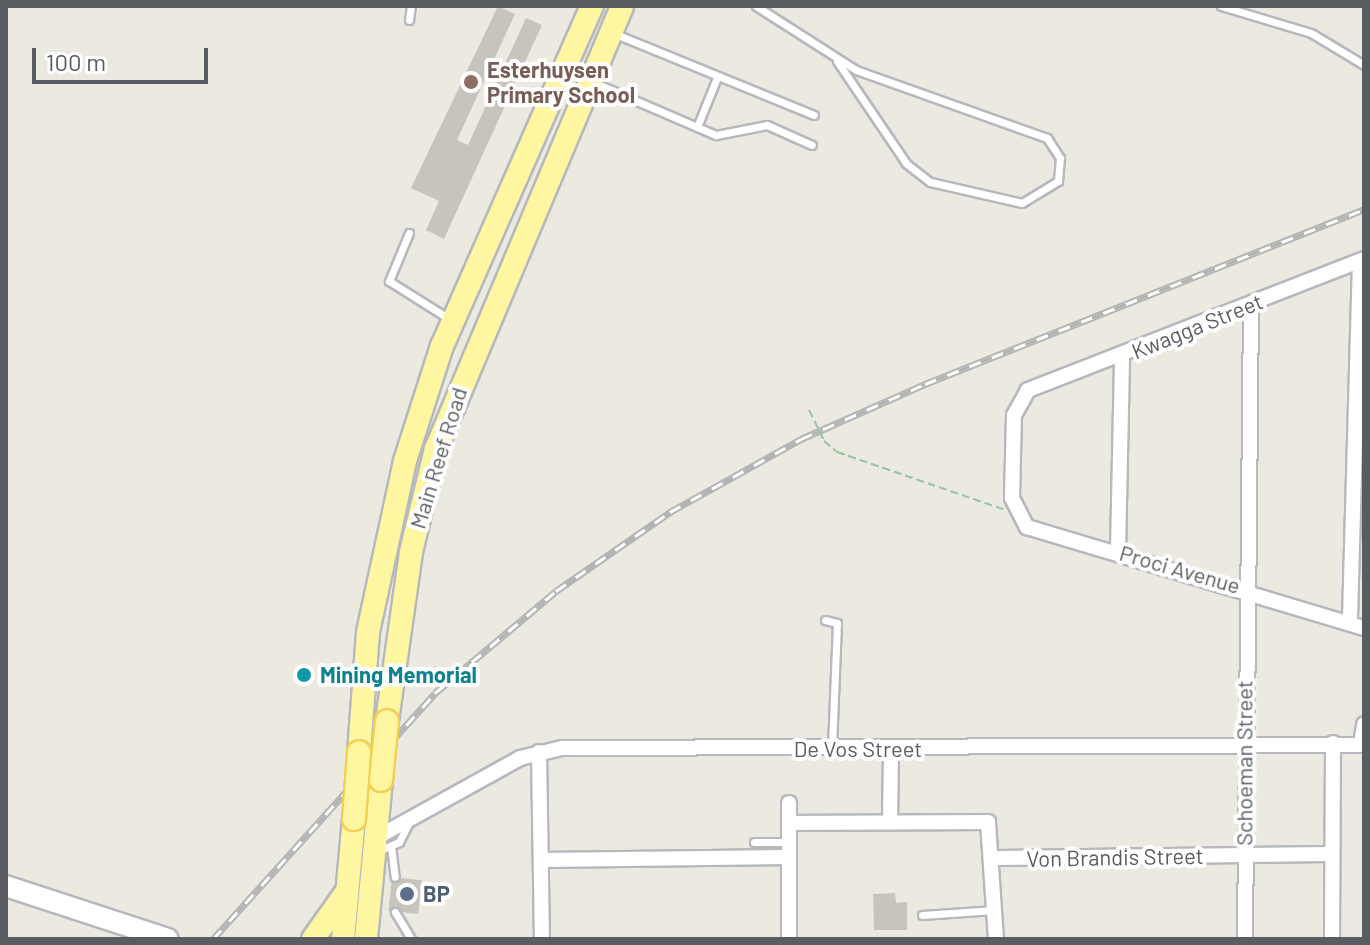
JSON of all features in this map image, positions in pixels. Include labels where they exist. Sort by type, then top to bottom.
[{"type":"main road","name":"Main Reef Road","points":[[366,939],[380,846],[381,780],[387,721],[411,552],[436,449],[622,6]]},
{"type":"main road","name":"Main Reef Road","points":[[343,939],[368,632],[405,461],[453,321],[588,16]]},
{"type":"main road","points":[[588,16],[609,35]]},
{"type":"main road","points":[[558,84],[586,88]]},
{"type":"main road","points":[[313,939],[349,885]]},
{"type":"main road","points":[[6,886],[168,939]]},
{"type":"main road","points":[[6,901],[124,939]]},
{"type":"street","name":"Kwagga Street","points":[[1013,505],[1014,415],[1028,390],[1122,356],[1362,260]]},
{"type":"street","points":[[1359,624],[1362,260]]},
{"type":"street","name":"Schoeman Street","points":[[1245,939],[1245,588],[1251,305]]},
{"type":"street","points":[[1118,551],[1122,356]]},
{"type":"street","name":"Proci Avenue","points":[[1013,505],[1027,527],[1245,588],[1359,624]]},
{"type":"street","points":[[1362,744],[1364,724]]},
{"type":"street","points":[[1332,939],[1329,854],[1333,743]]},
{"type":"street","name":"De Vos Street","points":[[380,846],[411,818],[539,752],[616,745],[891,750],[1362,744]]},
{"type":"street","points":[[890,822],[891,750]]},
{"type":"street","points":[[539,752],[542,939]]},
{"type":"street","points":[[789,803],[789,939]]},
{"type":"street","points":[[789,823],[988,822],[996,858],[996,939]]},
{"type":"street","points":[[541,860],[789,849]]},
{"type":"street","name":"Von Brandis Street","points":[[996,858],[1329,854]]},
{"type":"lane","points":[[409,20],[411,6]]},
{"type":"lane","points":[[756,6],[837,61],[1047,138],[1060,158],[1058,181],[1022,203],[930,182],[906,163],[837,61]]},
{"type":"lane","points":[[1221,6],[1311,33],[1364,65]]},
{"type":"lane","points":[[609,35],[716,80],[814,115]]},
{"type":"lane","points":[[697,127],[716,80]]},
{"type":"lane","points":[[586,88],[722,136],[767,125],[812,145]]},
{"type":"lane","points":[[409,233],[389,281],[453,321]]},
{"type":"lane","points":[[825,620],[837,623],[832,749]]},
{"type":"lane","points":[[754,842],[789,849]]},
{"type":"lane","points":[[380,846],[395,877]]},
{"type":"lane","points":[[922,915],[996,910]]},
{"type":"lane","points":[[395,912],[411,939]]},
{"type":"path","points":[[809,410],[824,441],[966,501],[1013,505]]},
{"type":"building","name":"Esterhuysen Primary School","points":[[498,6],[515,14],[457,140],[468,145],[526,18],[542,25],[444,239],[426,230],[439,201],[411,188]]},
{"type":"building","points":[[392,877],[422,880],[418,914],[388,911]]},
{"type":"building","points":[[895,893],[896,903],[907,902],[907,930],[874,930],[873,894]]},
{"type":"railway","points":[[213,939],[435,693],[556,591],[670,512],[801,439],[925,384],[1364,209]]},
{"type":"place","name":"Esterhuysen Primary School","points":[[471,82]]},
{"type":"place","name":"Mining Memorial","points":[[304,675]]},
{"type":"place","name":"BP","points":[[407,894]]}]
